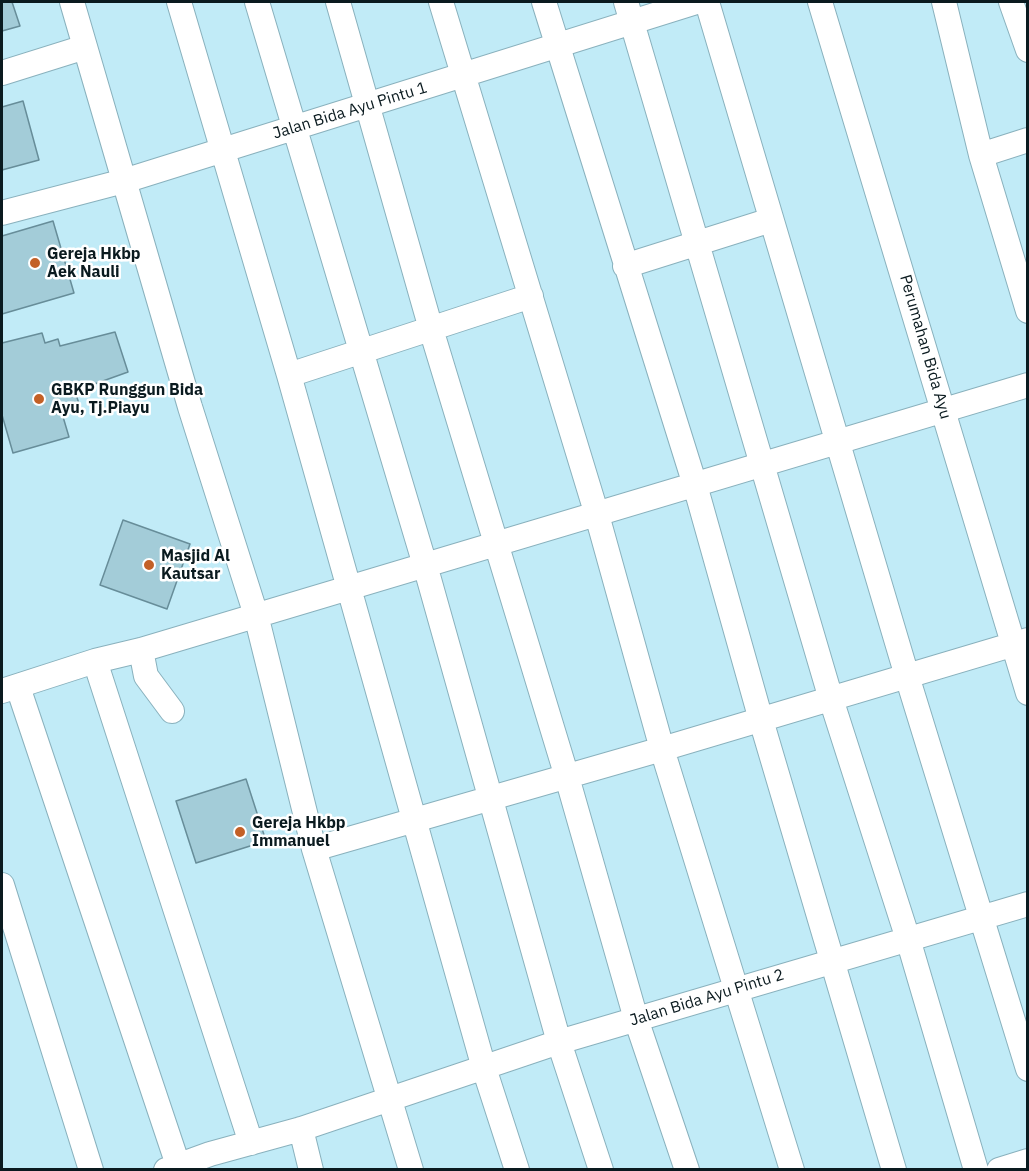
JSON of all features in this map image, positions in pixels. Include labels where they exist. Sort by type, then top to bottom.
[{"type":"street","points":[[72,2],[190,407],[255,615],[314,849],[411,1170]]},
{"type":"street","points":[[179,2],[289,375],[484,1068],[517,1170]]},
{"type":"street","points":[[257,2],[297,128],[425,565],[559,1042],[601,1170]]},
{"type":"street","points":[[338,2],[431,328],[567,777],[636,1019],[687,1170]]},
{"type":"street","points":[[441,2],[597,515],[662,749],[792,1170]]},
{"type":"street","points":[[544,2],[695,485],[761,720],[894,1170]]},
{"type":"street","name":"Jalan Bida Ayu Pintu 1","points":[[2,213],[124,181],[558,46],[629,12],[696,2]]},
{"type":"street","points":[[707,2],[907,676],[1028,1069]]},
{"type":"street","name":"Perumahan Bida Ayu","points":[[820,2],[944,412],[1020,642],[1028,693]]},
{"type":"street","points":[[944,2],[981,155],[1028,311]]},
{"type":"street","points":[[1011,2],[1028,51]]},
{"type":"street","points":[[629,12],[831,699],[908,939],[976,1170]]},
{"type":"street","points":[[2,73],[85,46]]},
{"type":"street","points":[[981,155],[1028,140]]},
{"type":"street","points":[[625,266],[771,220]]},
{"type":"street","points":[[289,375],[531,296]]},
{"type":"street","points":[[172,1167],[10,689],[95,661],[141,650],[944,412],[1028,385]]},
{"type":"street","points":[[314,849],[567,777],[1020,642]]},
{"type":"street","points":[[141,650],[146,676],[172,711]]},
{"type":"street","points":[[95,661],[251,1143]]},
{"type":"street","points":[[2,885],[91,1170]]},
{"type":"street","name":"Jalan Bida Ayu Pintu 2","points":[[172,1167],[212,1162],[251,1143],[389,1101],[559,1042],[1028,904]]},
{"type":"street","points":[[301,1129],[311,1170]]},
{"type":"street","points":[[999,1170],[1028,1161]]},
{"type":"building","points":[[2,2],[12,2],[20,26],[2,31]]},
{"type":"building","points":[[23,101],[39,160],[2,170],[2,107]]},
{"type":"building","points":[[53,221],[74,293],[2,314],[2,236]]},
{"type":"building","name":"GBKP Runggun Bida Ayu, Tj.Piayu","points":[[115,332],[128,372],[75,391],[80,407],[61,410],[69,437],[13,453],[2,415],[2,343],[42,333],[45,343],[58,339],[60,346]]},
{"type":"building","points":[[123,520],[190,544],[167,609],[100,585]]},
{"type":"building","points":[[246,779],[266,841],[196,863],[176,801]]},
{"type":"place","name":"Gereja Hkbp Aek Nauli","points":[[35,263]]},
{"type":"place","name":"GBKP Runggun Bida Ayu, Tj.Piayu","points":[[39,399]]},
{"type":"place","name":"Masjid Al Kautsar","points":[[149,565]]},
{"type":"place","name":"Gereja Hkbp Immanuel","points":[[240,832]]}]
